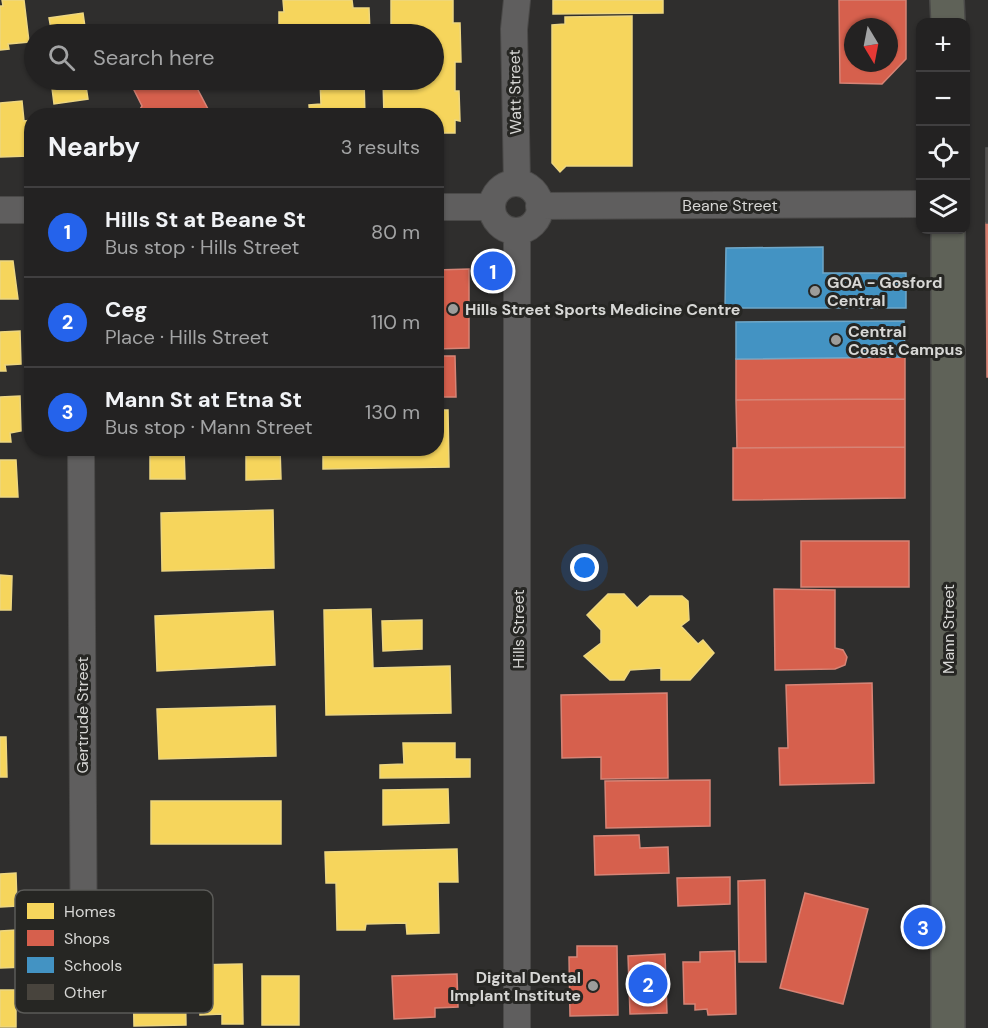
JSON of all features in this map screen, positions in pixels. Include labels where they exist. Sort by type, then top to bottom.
[{"type":"main road","points":[[948,0],[948,18]]},
{"type":"main road","name":"Mann Street","points":[[948,234],[948,1028]]},
{"type":"street","name":"Watt Street","points":[[517,0],[514,29],[517,183]]},
{"type":"street","points":[[517,183],[535,193],[539,206],[536,220],[531,226],[517,231],[503,227],[496,221],[492,207],[496,193],[509,184],[517,183]]},
{"type":"street","name":"Beane Street","points":[[539,206],[916,204]]},
{"type":"street","points":[[444,207],[492,207]]},
{"type":"street","points":[[0,210],[24,210]]},
{"type":"street","name":"Hills Street","points":[[517,231],[518,1028]]},
{"type":"street","name":"Gertrude Street","points":[[81,456],[83,890]]},
{"type":"building: Homes","points":[[2,0],[24,0],[27,24],[24,24],[24,42],[8,44],[9,49],[0,50],[0,6],[3,6]]},
{"type":"building: Homes","points":[[283,0],[352,0],[353,8],[369,8],[370,24],[279,24],[279,12],[284,12]]},
{"type":"building: Homes","points":[[391,0],[453,0],[453,23],[460,23],[461,62],[455,62],[455,91],[459,91],[460,121],[455,120],[455,133],[444,133],[444,108],[384,108],[383,90],[444,90],[444,24],[391,24]]},
{"type":"building: Homes","points":[[553,0],[663,0],[663,13],[553,14]]},
{"type":"building: Homes","points":[[83,13],[85,24],[50,24],[49,18]]},
{"type":"building: Homes","points":[[632,16],[632,166],[566,166],[560,172],[552,163],[552,25],[565,24],[565,17]]},
{"type":"building: Homes","points":[[52,90],[87,90],[88,99],[54,104]]},
{"type":"building: Homes","points":[[320,90],[364,90],[365,108],[309,108],[309,105],[321,104]]},
{"type":"building: Homes","points":[[22,101],[24,156],[0,157],[0,103]]},
{"type":"building: Homes","points":[[0,261],[13,261],[18,299],[0,299]]},
{"type":"building: Homes","points":[[20,331],[21,364],[5,365],[6,371],[0,371],[0,332]]},
{"type":"building: Homes","points":[[20,396],[21,431],[10,433],[11,442],[0,442],[0,397]]},
{"type":"building: Homes","points":[[444,410],[448,410],[449,467],[323,469],[323,456],[444,456]]},
{"type":"building: Homes","points":[[150,456],[184,456],[185,479],[150,479]]},
{"type":"building: Homes","points":[[246,456],[280,456],[281,479],[246,480]]},
{"type":"building: Homes","points":[[0,460],[16,460],[18,497],[0,497]]},
{"type":"building: Homes","points":[[273,510],[274,568],[162,571],[161,513]]},
{"type":"building: Homes","points":[[0,575],[12,576],[11,610],[0,610]]},
{"type":"building: Homes","points":[[608,594],[624,594],[637,608],[650,596],[682,596],[688,601],[689,620],[681,626],[698,644],[703,640],[714,653],[690,680],[661,680],[661,668],[630,670],[624,680],[610,680],[584,656],[601,643],[601,630],[587,615]]},
{"type":"building: Homes","points":[[371,609],[373,668],[450,666],[451,713],[326,715],[324,610]]},
{"type":"building: Homes","points":[[273,611],[275,665],[157,671],[155,616]]},
{"type":"building: Homes","points":[[422,620],[422,649],[383,651],[382,621]]},
{"type":"building: Homes","points":[[275,706],[276,756],[159,759],[157,709]]},
{"type":"building: Homes","points":[[0,737],[6,737],[7,777],[0,777]]},
{"type":"building: Homes","points":[[403,743],[455,743],[455,759],[470,759],[470,777],[380,778],[380,765],[404,764]]},
{"type":"building: Homes","points":[[448,789],[449,823],[383,825],[383,790]]},
{"type":"building: Homes","points":[[151,801],[281,801],[281,844],[151,844]]},
{"type":"building: Homes","points":[[457,849],[458,882],[438,882],[439,933],[407,934],[406,923],[366,924],[365,930],[337,930],[336,883],[326,883],[325,852]]},
{"type":"building: Homes","points":[[16,873],[15,906],[0,907],[0,874]]},
{"type":"building: Homes","points":[[15,930],[15,967],[0,968],[0,931]]},
{"type":"building: Homes","points":[[242,964],[243,1024],[222,1024],[222,1014],[200,1015],[200,1013],[213,1013],[213,965]]},
{"type":"building: Homes","points":[[262,976],[299,976],[299,1025],[262,1025]]},
{"type":"building: Homes","points":[[0,990],[15,990],[16,1027],[0,1027]]},
{"type":"building: Homes","points":[[134,1013],[186,1013],[186,1025],[134,1026]]},
{"type":"building: Shops","points":[[839,0],[906,0],[906,59],[898,67],[898,18],[844,18],[844,72],[894,72],[882,84],[840,83]]},
{"type":"building: Shops","points":[[134,90],[198,90],[207,108],[141,108],[142,106]]},
{"type":"building: Shops","points":[[986,223],[988,223],[988,377],[987,377]]},
{"type":"building: Shops","name":"Hills Street Sports Medicine Centre","points":[[469,269],[469,348],[444,349],[444,270]]},
{"type":"building: Shops","points":[[444,356],[455,356],[456,397],[444,397]]},
{"type":"building: Shops","points":[[905,357],[905,399],[736,400],[736,359]]},
{"type":"building: Shops","points":[[905,399],[905,447],[737,448],[736,400]]},
{"type":"building: Shops","points":[[905,447],[905,498],[733,500],[733,448]]},
{"type":"building: Shops","points":[[801,541],[909,541],[909,587],[801,587]]},
{"type":"building: Shops","points":[[774,589],[835,590],[835,648],[843,650],[847,657],[845,665],[835,669],[775,670]]},
{"type":"building: Shops","points":[[872,683],[874,783],[780,785],[779,748],[788,748],[786,685]]},
{"type":"building: Shops","points":[[667,693],[668,778],[601,779],[601,757],[562,758],[561,695]]},
{"type":"building: Shops","points":[[710,780],[710,826],[606,828],[605,781]]},
{"type":"building: Shops","points":[[639,835],[640,848],[668,847],[669,873],[595,875],[594,836]]},
{"type":"building: Shops","points":[[730,877],[730,904],[678,906],[677,878]]},
{"type":"building: Shops","points":[[765,880],[766,962],[739,962],[738,881]]},
{"type":"building: Shops","points":[[805,893],[868,909],[843,1004],[780,988]]},
{"type":"building: Shops","name":"Digital Dental Implant Institute","points":[[577,946],[617,946],[618,1015],[570,1016],[569,957],[577,957]]},
{"type":"building: Shops","points":[[735,951],[736,1014],[708,1015],[707,1009],[695,1010],[695,1004],[684,1004],[683,962],[700,962],[700,952]]},
{"type":"building: Shops","points":[[665,954],[667,1013],[630,1014],[628,956]]},
{"type":"building: Shops","points":[[457,974],[458,1007],[435,1008],[435,1017],[394,1019],[392,976]]},
{"type":"building: Schools","name":"GOA - Gosford Central","points":[[823,247],[823,273],[906,273],[906,308],[725,308],[726,248]]},
{"type":"building: Schools","points":[[904,321],[905,357],[736,359],[736,322]]},
{"type":"building: Other","points":[[986,148],[988,148],[988,223],[986,223]]},
{"type":"place","name":"Hills St at Beane St","points":[[493,271]]},
{"type":"place","name":"GOA - Gosford Central","points":[[815,291]]},
{"type":"place","name":"Hills Street Sports Medicine Centre","points":[[453,309]]},
{"type":"place","name":"Central Coast Campus","points":[[836,340]]},
{"type":"place","name":"Mann St at Etna St","points":[[923,927]]},
{"type":"place","name":"Ceg","points":[[648,984]]},
{"type":"place","name":"Digital Dental Implant Institute","points":[[593,986]]}]
